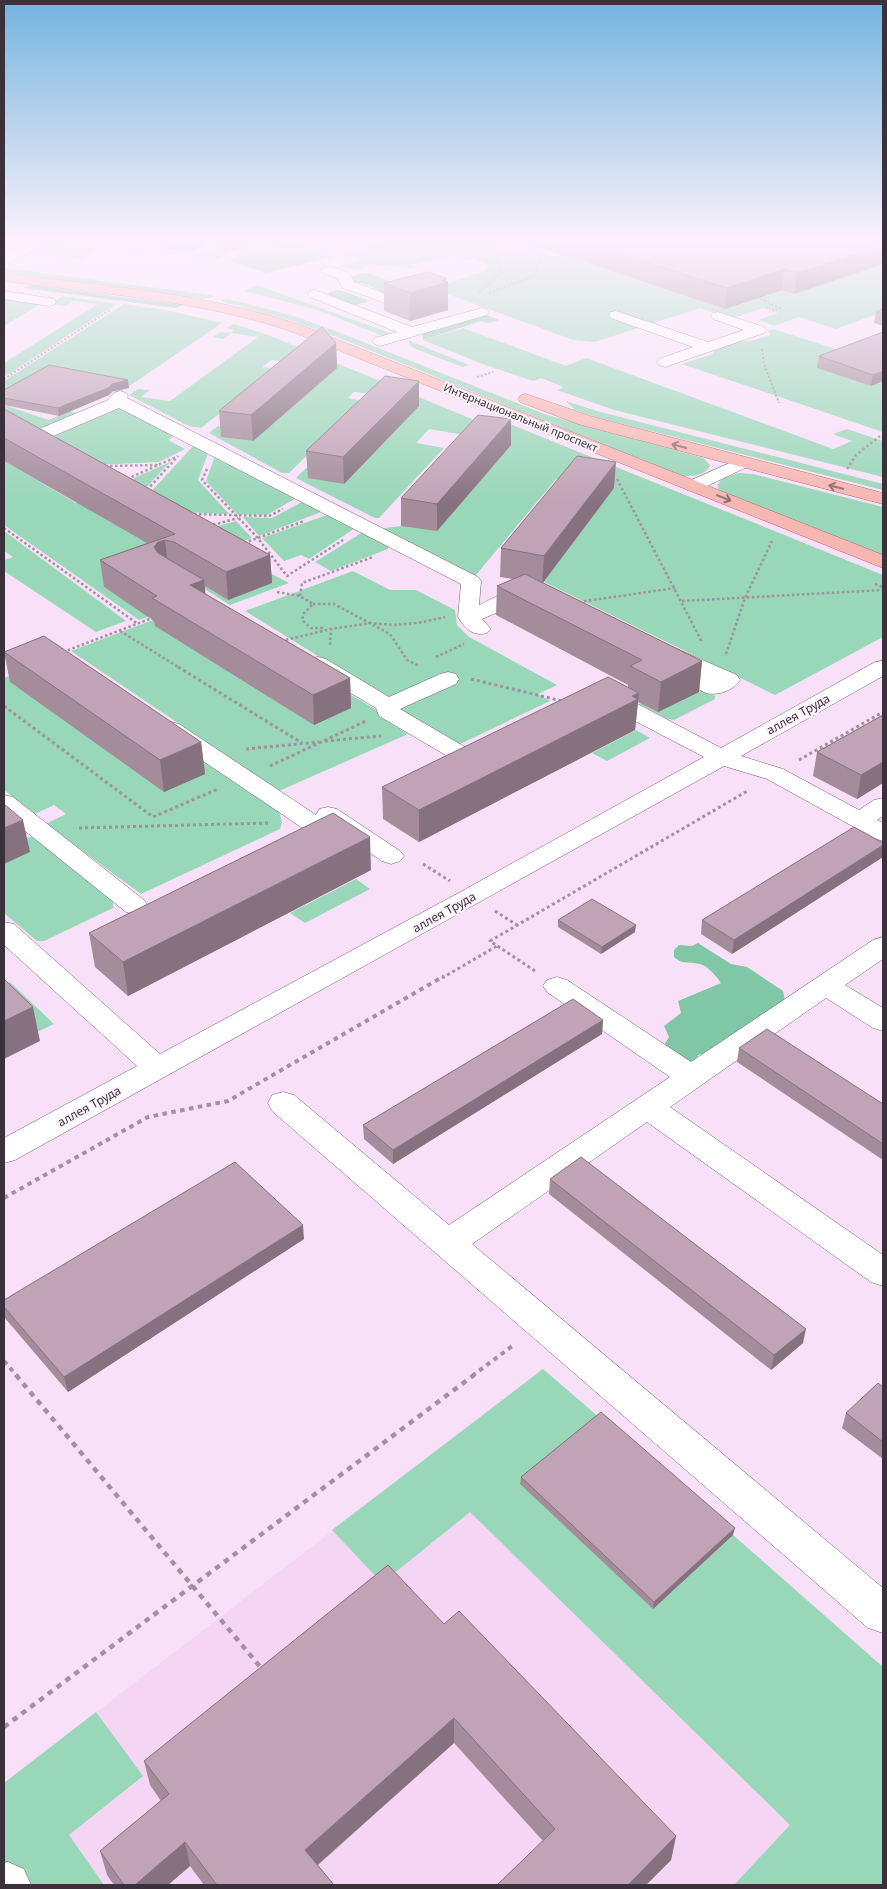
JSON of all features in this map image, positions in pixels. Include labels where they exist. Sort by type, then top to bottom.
[{"type":"main road","name":"Интернациональный проспект","points":[[296,328],[325,338],[883,562]]},
{"type":"main road","points":[[362,334],[406,351]]},
{"type":"main road","name":"Интернациональный проспект","points":[[510,392],[584,420],[883,499]]},
{"type":"street","points":[[402,328],[411,332]]},
{"type":"street","points":[[380,341],[425,328]]},
{"type":"street","points":[[653,328],[706,347]]},
{"type":"street","points":[[754,328],[760,330]]},
{"type":"street","points":[[664,362],[760,330]]},
{"type":"street","points":[[38,436],[114,404],[118,398],[195,440],[471,581],[473,619],[525,593],[561,605]]},
{"type":"street","points":[[693,486],[741,463]]},
{"type":"street","points":[[281,641],[388,706]]},
{"type":"street","points":[[647,647],[714,688],[729,680],[718,675]]},
{"type":"street","name":"аллея Труда","points":[[4,1152],[473,896],[883,667]]},
{"type":"street","points":[[388,706],[448,679]]},
{"type":"street","points":[[590,688],[721,757],[775,774],[883,833]]},
{"type":"street","points":[[388,706],[387,710],[457,752]]},
{"type":"street","points":[[150,714],[206,753],[319,818],[391,856]]},
{"type":"street","points":[[4,802],[136,906]]},
{"type":"street","points":[[859,820],[883,805]]},
{"type":"street","points":[[4,930],[156,1068]]},
{"type":"street","points":[[448,1244],[883,946]]},
{"type":"street","points":[[825,985],[883,1021]]},
{"type":"street","points":[[557,986],[691,1078]]},
{"type":"street","points":[[283,1103],[883,1614]]},
{"type":"street","points":[[648,1107],[883,1273]]},
{"type":"path","points":[[4,378],[82,328]]},
{"type":"path","points":[[760,330],[764,364],[779,402]]},
{"type":"path","points":[[846,471],[856,455],[880,436]]},
{"type":"path","points":[[143,495],[195,440]]},
{"type":"path","points":[[120,482],[178,456]]},
{"type":"path","points":[[102,466],[159,465]]},
{"type":"path","points":[[616,476],[682,601],[718,675]]},
{"type":"path","points":[[202,480],[257,537],[287,576],[364,526]]},
{"type":"path","points":[[186,514],[237,517],[269,516],[305,496]]},
{"type":"path","points":[[242,544],[332,510]]},
{"type":"path","points":[[211,526],[237,517]]},
{"type":"path","points":[[4,528],[138,624]]},
{"type":"path","points":[[718,675],[745,598],[772,541]]},
{"type":"path","points":[[300,596],[302,583],[402,546]]},
{"type":"path","points":[[561,605],[675,588]]},
{"type":"path","points":[[682,601],[883,590]]},
{"type":"path","points":[[278,592],[300,596],[313,604],[304,613],[302,620],[311,628],[331,629]]},
{"type":"path","points":[[61,653],[164,614]]},
{"type":"path","points":[[281,641],[331,629],[371,623],[394,625],[473,619]]},
{"type":"path","points":[[328,670],[331,629]]},
{"type":"path","points":[[119,631],[302,743]]},
{"type":"path","points":[[4,706],[153,817]]},
{"type":"path","points":[[557,986],[490,941],[883,712]]},
{"type":"path","points":[[206,753],[424,732]]},
{"type":"path","points":[[38,829],[319,818]]},
{"type":"path","points":[[4,1198],[148,1117],[228,1102],[497,946]]},
{"type":"path","points":[[4,1727],[515,1344]]},
{"type":"path","points":[[4,1361],[268,1675]]},
{"type":"shaded area","points":[[543,1369],[883,1667],[883,1885],[8,1885],[4,1879],[4,1783]]},
{"type":"green space","points":[[60,328],[79,328],[4,377],[4,363]]},
{"type":"green space","points":[[86,328],[214,328],[122,391],[4,399],[4,381]]},
{"type":"green space","points":[[227,328],[247,328],[320,356],[297,363],[271,360],[262,367],[276,369],[201,428],[189,426],[129,395],[138,389],[150,390],[141,397],[170,401],[258,337],[231,333],[234,330]]},
{"type":"green space","points":[[313,328],[333,330],[547,415],[703,458],[710,465],[702,473],[682,476]]},
{"type":"green space","points":[[363,328],[377,328],[390,333],[383,336]]},
{"type":"green space","points":[[431,328],[459,328],[423,340],[422,331]]},
{"type":"green space","points":[[463,328],[566,366],[586,358],[833,449],[852,441],[833,434],[847,429],[883,441],[883,477],[614,410],[557,390],[564,387],[541,378],[533,381],[485,365],[423,340]]},
{"type":"green space","points":[[541,328],[638,328],[595,342],[573,340]]},
{"type":"green space","points":[[773,329],[883,364],[883,432],[682,364],[713,354],[714,349],[738,341],[751,341],[771,335],[768,331]]},
{"type":"green space","points":[[221,332],[231,333],[223,339],[212,337]]},
{"type":"green space","points":[[408,340],[469,365],[463,367],[413,348]]},
{"type":"green space","points":[[324,358],[397,388],[379,395],[354,392],[348,398],[363,401],[289,473],[282,473],[209,433],[218,426],[232,428],[223,437],[253,441],[334,370]]},
{"type":"green space","points":[[404,391],[489,426],[465,435],[429,429],[416,443],[444,448],[379,518],[375,518],[296,478],[306,468],[317,469]]},
{"type":"green space","points":[[566,401],[597,411],[883,484],[883,490],[596,417],[575,410]]},
{"type":"green space","points":[[121,404],[178,433],[168,440],[185,449],[159,462],[96,465],[55,437],[57,434]]},
{"type":"green space","points":[[4,405],[49,420],[70,411],[83,415],[43,430],[4,418]]},
{"type":"green space","points":[[505,422],[883,575],[883,637],[775,695],[544,582],[614,488],[556,479],[471,581],[371,530],[401,526]]},
{"type":"green space","points":[[196,443],[209,451],[198,480],[229,514],[180,512],[148,495]]},
{"type":"green space","points":[[216,453],[298,497],[267,515],[237,514],[206,481]]},
{"type":"green space","points":[[4,461],[76,503],[111,492],[289,583],[230,605],[166,565],[104,587],[127,602],[199,598],[139,620],[4,525]]},
{"type":"green space","points":[[170,462],[142,492],[125,482]]},
{"type":"green space","points":[[738,473],[753,474],[883,507],[883,557],[721,494],[717,485],[723,478]]},
{"type":"green space","points":[[306,500],[326,510],[259,536],[243,517],[272,518]]},
{"type":"green space","points":[[333,513],[358,526],[309,559],[301,555],[284,561],[262,538]]},
{"type":"green space","points":[[236,521],[252,538],[238,543],[210,528]]},
{"type":"green space","points":[[4,531],[126,621],[96,632],[4,571],[4,560],[13,557],[4,551]]},
{"type":"green space","points":[[363,532],[389,544],[388,549],[331,571],[315,562]]},
{"type":"green space","points":[[353,571],[390,590],[416,590],[455,610],[457,625],[469,637],[557,685],[538,694],[550,701],[456,746],[397,710],[389,700],[245,611]]},
{"type":"green space","points":[[198,603],[378,711],[379,716],[408,734],[279,791],[71,651]]},
{"type":"green space","points":[[54,658],[279,811],[282,822],[280,829],[141,894],[46,824],[66,814],[54,805],[35,814],[4,790],[4,678]]},
{"type":"green space","points":[[702,690],[715,696],[715,699],[674,720],[668,719],[639,704],[653,697],[670,706]]},
{"type":"green space","points":[[636,730],[650,738],[607,761],[592,753]]},
{"type":"green space","points":[[33,836],[113,901],[113,908],[44,941],[37,941],[4,913],[4,864],[29,852],[17,842]]},
{"type":"green space","points":[[356,879],[370,889],[305,923],[290,913]]},
{"type":"green space","points":[[698,943],[731,964],[747,967],[783,991],[785,1001],[716,1052],[698,1055],[697,1062],[690,1064],[663,1047],[669,1037],[664,1026],[681,1013],[678,1001],[721,983],[703,965],[684,962],[674,957],[674,950],[679,945],[692,946]]},
{"type":"green space","points":[[10,982],[54,1024],[33,1034],[4,985]]},
{"type":"green space","points":[[543,1369],[601,1419],[653,1609],[733,1535],[883,1667],[883,1885],[734,1885],[790,1825],[470,1512],[382,1583],[332,1530]]},
{"type":"green space","points":[[96,1712],[143,1776],[69,1835],[104,1885],[8,1885],[4,1879],[4,1783]]},
{"type":"building","points":[[321,328],[323,328],[336,343],[251,415],[219,411]]},
{"type":"building","points":[[883,332],[883,371],[873,375],[819,356]]},
{"type":"building","points":[[49,365],[128,380],[112,384],[108,388],[58,408],[4,398],[4,390]]},
{"type":"building","points":[[385,376],[419,381],[343,457],[306,451]]},
{"type":"building","points":[[4,409],[270,555],[226,572],[174,542],[165,540],[158,542],[154,547],[158,553],[204,580],[190,585],[350,678],[313,695],[152,598],[157,596],[100,560],[175,534],[4,438]]},
{"type":"building","points":[[478,415],[511,419],[437,504],[401,498]]},
{"type":"building","points":[[577,456],[616,462],[544,556],[501,548]]},
{"type":"building","points":[[525,574],[702,661],[661,682],[630,666],[642,660],[497,586]]},
{"type":"building","points":[[44,636],[201,742],[160,760],[4,652]]},
{"type":"building","points":[[608,677],[639,693],[632,696],[638,699],[419,810],[382,787]]},
{"type":"building","points":[[883,715],[883,762],[861,775],[817,752]]},
{"type":"building","points":[[4,804],[23,820],[4,828]]},
{"type":"building","points":[[333,813],[370,837],[123,962],[89,933]]},
{"type":"building","points":[[854,827],[883,843],[883,845],[734,940],[702,920]]},
{"type":"building","points":[[592,899],[636,925],[602,947],[558,920]]},
{"type":"building","points":[[4,979],[33,1007],[4,1021]]},
{"type":"building","points":[[573,999],[603,1020],[393,1150],[363,1125]]},
{"type":"building","points":[[767,1029],[883,1104],[883,1144],[739,1048]]},
{"type":"building","points":[[581,1157],[806,1329],[774,1355],[550,1179]]},
{"type":"building","points":[[235,1162],[303,1225],[64,1377],[4,1307],[4,1300]]},
{"type":"building","points":[[878,1383],[883,1387],[883,1442],[846,1413]]},
{"type":"building","points":[[601,1412],[735,1528],[654,1602],[521,1477]]},
{"type":"building","points":[[388,1565],[444,1624],[459,1611],[676,1836],[628,1885],[497,1885],[555,1829],[454,1718],[305,1850],[334,1885],[217,1885],[185,1842],[135,1885],[124,1885],[100,1851],[169,1794],[144,1761]]}]
